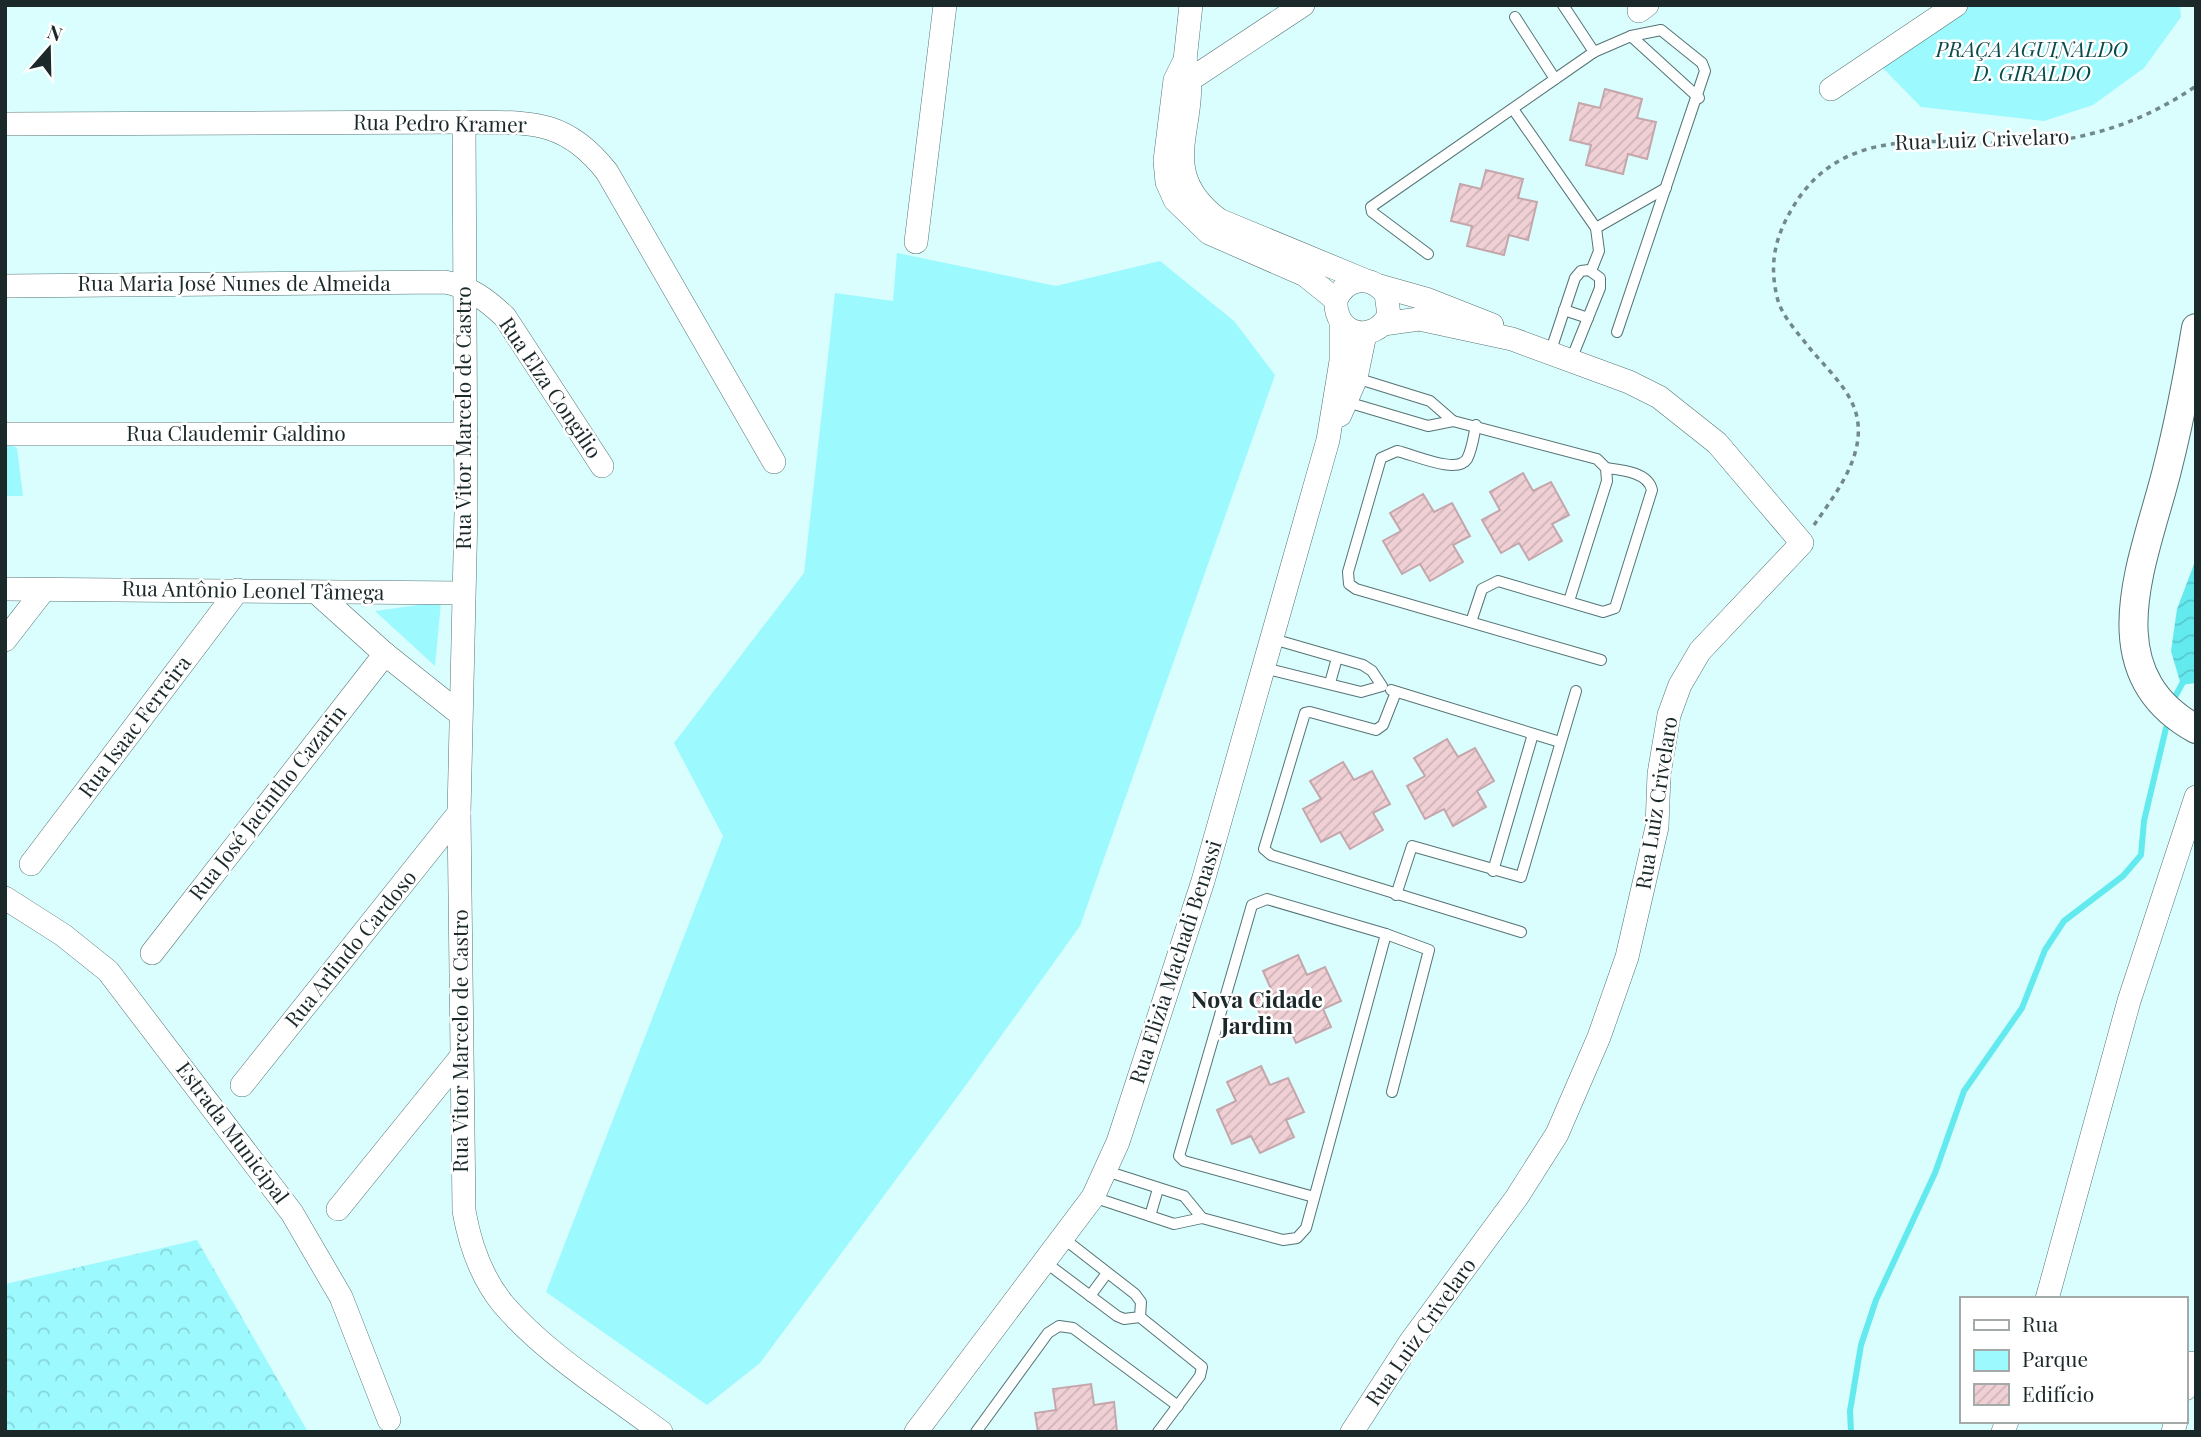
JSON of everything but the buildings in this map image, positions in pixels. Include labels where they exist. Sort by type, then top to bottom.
[{"type":"street","points":[[916,242],[945,5]]},
{"type":"street","points":[[1191,5],[1184,73],[1166,161],[1167,182],[1174,200],[1198,214],[1228,243],[1306,275],[1336,300],[1341,324],[1357,334],[1419,319],[1512,339],[1629,382],[1687,416],[1740,468],[1802,543]]},
{"type":"street","points":[[1184,73],[1303,5]]},
{"type":"street","points":[[1831,89],[1956,5]]},
{"type":"street","name":"Rua Vitor Marcelo de Castro","points":[[464,122],[466,434],[459,813],[461,1178],[470,1243],[483,1273],[503,1303],[544,1342],[661,1432]]},
{"type":"street","name":"Rua Pedro Kramer","points":[[5,124],[530,123],[568,134],[589,149],[607,172],[774,462]]},
{"type":"street","points":[[1198,214],[1219,220],[1372,283],[1482,319],[1512,339]]},
{"type":"street","name":"Rua Maria José Nunes de Almeida","points":[[5,286],[445,282],[463,286]]},
{"type":"street","points":[[1336,300],[1346,285],[1372,283]]},
{"type":"street","points":[[1372,283],[1390,304],[1374,329]]},
{"type":"street","name":"Rua Elza Congilio","points":[[463,286],[488,301],[505,317],[602,466]]},
{"type":"street","name":"Rua Elizia Machadi Benassi","points":[[916,1432],[1093,1197],[1106,1171],[1203,881],[1273,639],[1328,439],[1341,361],[1341,324]]},
{"type":"street","points":[[2196,328],[2184,396],[2143,555],[2133,609],[2134,650],[2142,674],[2157,700],[2177,719],[2196,729]]},
{"type":"street","name":"Rua Elizia Machadi Benassi","points":[[1328,439],[1347,402],[1374,329]]},
{"type":"street","name":"Rua Claudemir Galdino","points":[[5,434],[466,434]]},
{"type":"street","name":"Rua Luiz Crivelaro","points":[[1352,1432],[1411,1341],[1517,1197],[1557,1134],[1599,1037],[1627,957],[1657,827],[1659,774],[1669,715],[1681,685],[1700,651],[1802,543]]},
{"type":"street","name":"Rua Antônio Leonel Tâmega","points":[[5,589],[463,593]]},
{"type":"street","name":"Rua Isaac Ferreira","points":[[31,864],[238,590]]},
{"type":"street","points":[[5,640],[43,591]]},
{"type":"street","points":[[316,592],[385,654],[459,713]]},
{"type":"street","name":"Rua José Jacintho Cazarin","points":[[152,953],[385,654]]},
{"type":"street","points":[[2048,1297],[2129,1001],[2196,797]]},
{"type":"street","name":"Rua Arlindo Cardoso","points":[[242,1085],[459,813]]},
{"type":"street","name":"Estrada Municipal","points":[[5,898],[63,935],[108,971],[292,1213],[341,1297],[389,1420]]},
{"type":"street","points":[[338,1209],[461,1057]]},
{"type":"street","points":[[2187,1382],[2192,1363]]},
{"type":"lane","points":[[1563,5],[1594,52]]},
{"type":"lane","points":[[1515,17],[1555,79]]},
{"type":"lane","points":[[1428,254],[1372,212],[1371,207],[1594,52],[1630,36],[1661,30],[1702,63],[1705,71],[1699,98],[1617,332]]},
{"type":"lane","points":[[1630,36],[1699,98]]},
{"type":"lane","points":[[1513,108],[1596,228],[1600,242],[1591,271]]},
{"type":"lane","points":[[1596,228],[1666,188]]},
{"type":"lane","points":[[1583,270],[1591,271],[1600,278],[1601,283],[1588,318],[1560,356],[1564,310],[1578,274],[1583,270]]},
{"type":"lane","points":[[1564,310],[1588,318]]},
{"type":"lane","points":[[1356,378],[1438,405],[1453,421]]},
{"type":"lane","points":[[1398,416],[1405,393]]},
{"type":"lane","points":[[1347,402],[1428,426],[1453,421],[1476,425],[1597,459],[1606,468],[1646,478],[1651,485],[1651,495],[1615,608],[1602,612],[1498,581],[1482,589],[1471,622]]},
{"type":"lane","points":[[1476,425],[1467,458],[1460,465],[1449,466],[1397,451],[1381,458],[1347,576],[1349,584],[1356,589],[1601,660]]},
{"type":"lane","points":[[1569,601],[1607,481],[1606,468]]},
{"type":"lane","points":[[1273,639],[1369,669],[1381,686],[1396,692],[1560,742]]},
{"type":"lane","points":[[1329,683],[1337,657]]},
{"type":"lane","points":[[1264,667],[1361,692],[1381,686]]},
{"type":"lane","points":[[1396,895],[1412,845],[1518,878],[1522,875],[1576,691]]},
{"type":"lane","points":[[1396,692],[1383,724],[1376,730],[1310,712],[1305,713],[1264,845],[1271,855],[1521,932]]},
{"type":"lane","points":[[1493,871],[1533,734]]},
{"type":"lane","points":[[1314,1197],[1184,1161],[1180,1153],[1252,905],[1267,899],[1387,934],[1423,946],[1429,952],[1392,1092]]},
{"type":"lane","points":[[1093,1197],[1180,1224],[1202,1218],[1290,1240],[1297,1238],[1306,1228],[1387,934]]},
{"type":"lane","points":[[1106,1171],[1188,1199],[1202,1218]]},
{"type":"lane","points":[[1150,1216],[1158,1189]]},
{"type":"lane","points":[[1063,1238],[1139,1298],[1140,1317]]},
{"type":"lane","points":[[1045,1262],[1124,1319],[1140,1317],[1202,1367],[1202,1373],[1158,1432]]},
{"type":"lane","points":[[1090,1296],[1107,1273]]},
{"type":"lane","points":[[976,1432],[1048,1333],[1059,1326],[1073,1328],[1178,1406]]},
{"type":"path","name":"Rua Luiz Crivelaro","points":[[1802,543],[1853,461],[1857,432],[1855,410],[1845,392],[1791,325],[1778,302],[1772,257],[1783,224],[1802,191],[1826,168],[1860,150],[1899,141],[1992,144],[2052,141],[2092,134],[2138,121],[2196,86]]},
{"type":"green space","name":"PRAÇA AGUINALDO D. GIRALDO","points":[[1968,5],[2180,5],[2181,17],[2144,68],[2093,105],[2044,121],[1921,107],[1881,66]]},
{"type":"green space","points":[[897,253],[1056,286],[1160,261],[1234,321],[1275,375],[1080,926],[760,1363],[707,1405],[546,1292],[723,836],[674,743],[804,573],[835,293],[893,301]]},
{"type":"green space","points":[[5,442],[17,448],[23,496],[5,496]]},
{"type":"green space","points":[[441,602],[435,666],[375,611]]},
{"type":"green space","points":[[197,1240],[308,1432],[5,1432],[5,1284]]},
{"type":"water","points":[[2196,559],[2196,683],[2181,685],[2171,651],[2177,609]]},
{"type":"waterway","points":[[2175,697],[2184,680]]},
{"type":"waterway","points":[[1851,1432],[1850,1411],[1861,1345],[1876,1300],[1935,1173],[1964,1091],[2022,1008],[2045,950],[2064,921],[2123,876],[2141,855],[2144,821],[2166,728]]},
{"type":"district","name":"Nova Cidade Jardim","points":[[1257,1013]]}]
